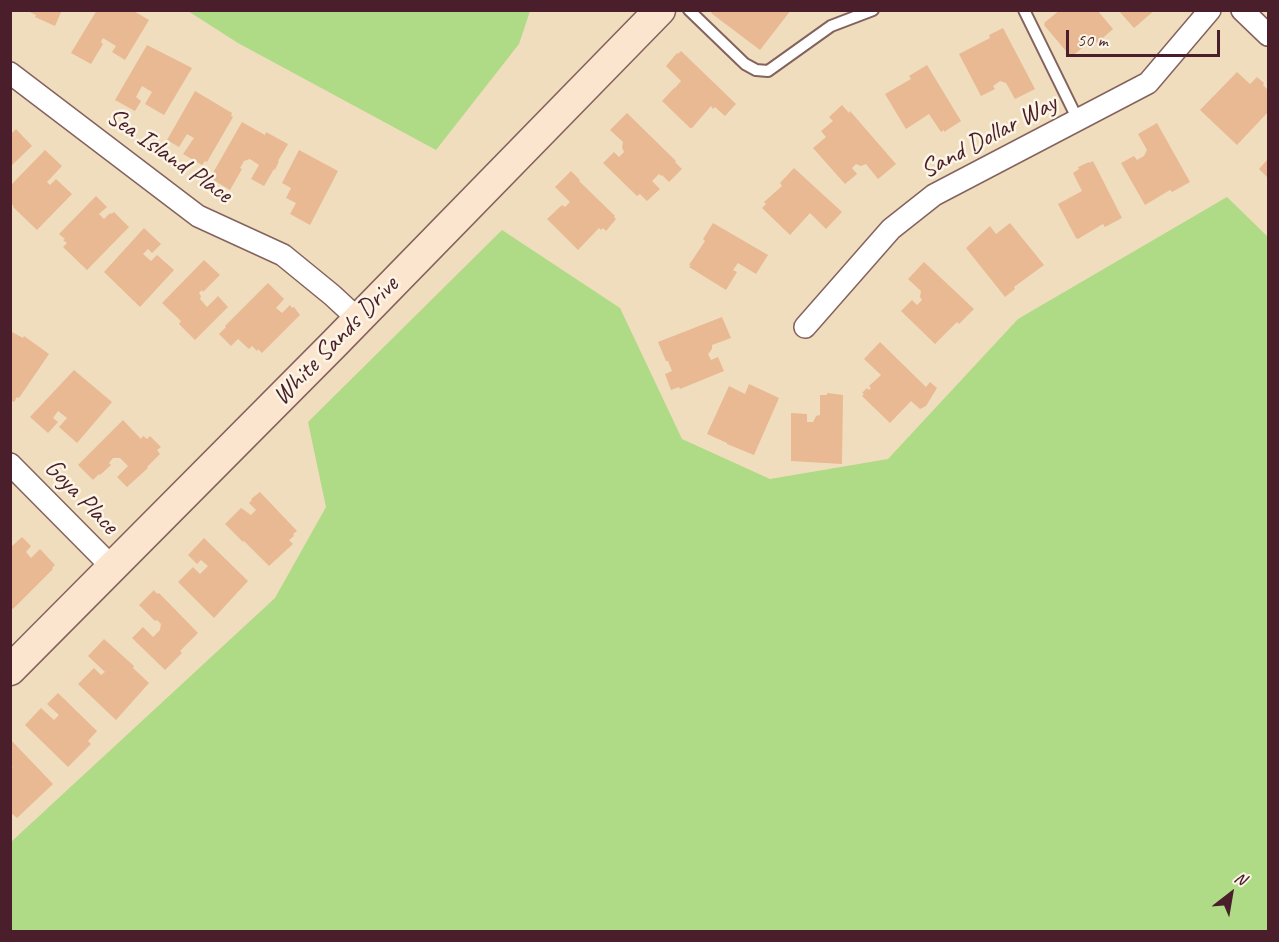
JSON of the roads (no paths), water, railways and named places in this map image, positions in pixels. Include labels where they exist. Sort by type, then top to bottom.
[{"type":"street","name":"White Sands Drive","points":[[10,670],[113,568],[660,10]]},
{"type":"street","name":"Sand Dollar Way","points":[[805,327],[891,229],[934,195],[1148,83],[1210,10]]},
{"type":"street","points":[[1242,10],[1269,35]]},
{"type":"street","name":"Sea Island Place","points":[[10,73],[198,216],[283,255],[358,319]]},
{"type":"street","name":"Goya Place","points":[[10,464],[113,568]]},
{"type":"lane","points":[[689,10],[745,64],[756,70],[768,71],[831,26],[873,10]]},
{"type":"lane","points":[[1024,10],[1078,120]]}]
